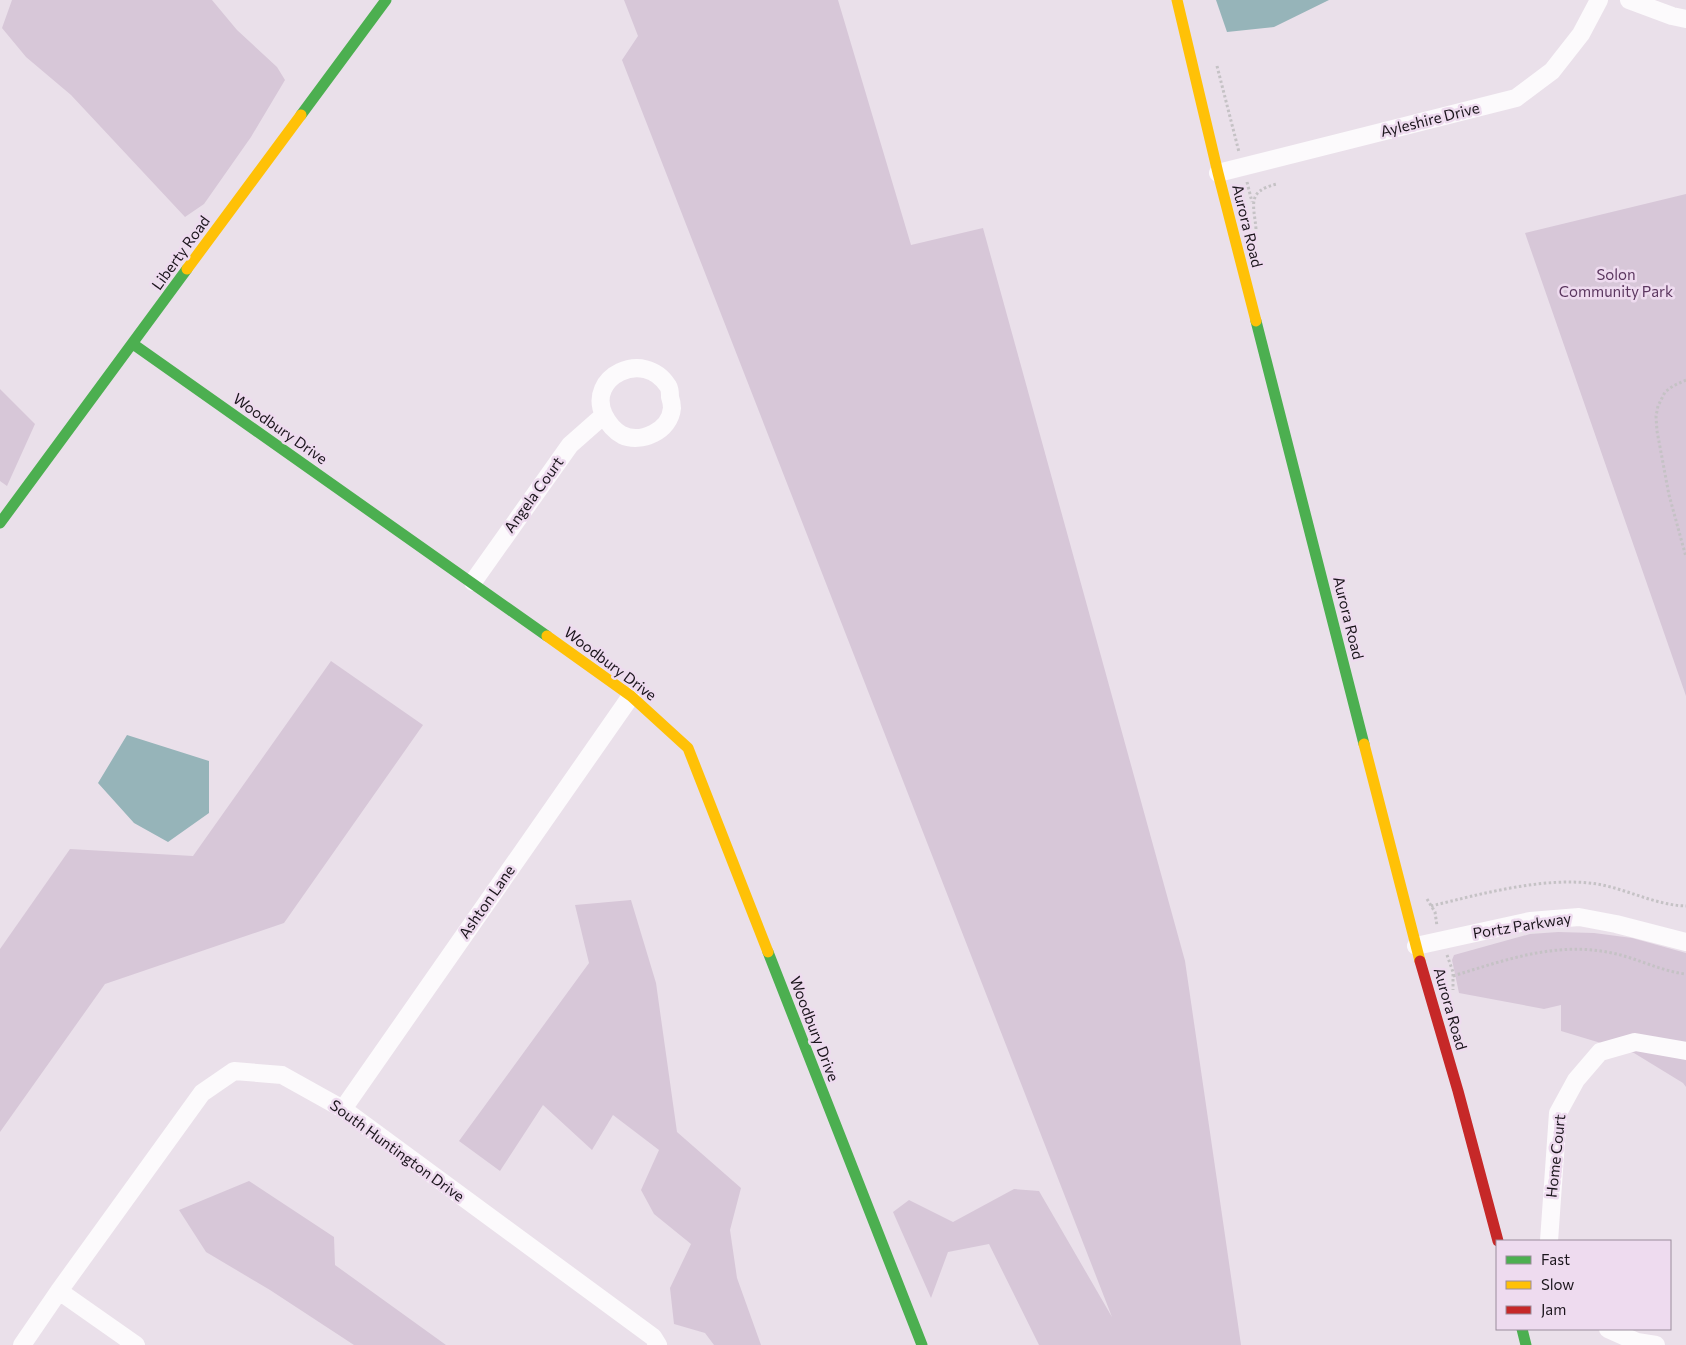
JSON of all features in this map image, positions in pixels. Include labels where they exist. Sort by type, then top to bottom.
[{"type":"street","name":"Liberty Road","points":[[0,523],[386,0]]},
{"type":"street","name":"Aurora Road","points":[[1177,0],[1218,174],[1416,946],[1458,1091],[1498,1240]]},
{"type":"street","name":"Ayleshire Drive","points":[[1218,174],[1516,98],[1552,71],[1581,34],[1599,0]]},
{"type":"street","points":[[1629,0],[1672,16],[1686,19]]},
{"type":"street","name":"Woodbury Drive","points":[[133,344],[473,582],[631,696],[688,748],[922,1345]]},
{"type":"street","points":[[639,367],[656,372],[669,387],[672,409],[669,418],[655,433],[639,438],[622,435],[610,426],[604,415],[601,408],[602,391],[608,380],[626,368],[639,367]]},
{"type":"street","name":"Angela Court","points":[[473,582],[570,445],[604,415]]},
{"type":"street","name":"Ashton Lane","points":[[343,1109],[631,696]]},
{"type":"street","name":"Portz Parkway","points":[[1416,946],[1530,921],[1579,917],[1616,924],[1686,942]]},
{"type":"street","name":"Home Court","points":[[1549,1240],[1558,1113],[1576,1080],[1600,1052],[1635,1042],[1686,1051]]},
{"type":"street","name":"South Huntington Drive","points":[[22,1345],[202,1093],[234,1071],[282,1074],[343,1109],[653,1337],[658,1345]]},
{"type":"street","points":[[59,1291],[136,1345]]},
{"type":"street","points":[[1522,1330],[1526,1345]]},
{"type":"street","points":[[1610,1330],[1637,1342],[1656,1345]]},
{"type":"path","points":[[1214,57],[1236,142]]},
{"type":"path","points":[[1686,380],[1665,392],[1658,406],[1656,423],[1669,495],[1686,557]]},
{"type":"path","points":[[1431,906],[1504,890],[1570,883],[1596,884],[1668,904],[1686,906]]},
{"type":"path","points":[[1451,966],[1453,976],[1540,951],[1579,949],[1612,953],[1661,969],[1686,974]]},
{"type":"green space","points":[[12,0],[212,0],[237,30],[277,67],[285,80],[251,137],[204,204],[185,217],[71,95],[26,57],[2,28]]},
{"type":"green space","points":[[624,0],[838,0],[911,245],[983,228],[1185,961],[1241,1345],[1039,1345],[989,1244],[948,1252],[931,1298],[893,1212],[909,1200],[953,1222],[1014,1189],[1039,1191],[1112,1317],[622,60],[638,36]]},
{"type":"green space","name":"Solon Community Park","points":[[1686,194],[1686,696],[1525,233]]},
{"type":"green space","points":[[0,389],[35,424],[7,486],[0,481]]},
{"type":"green space","points":[[331,661],[423,725],[284,923],[105,984],[0,1132],[0,949],[70,849],[193,856]]},
{"type":"green space","points":[[631,900],[656,983],[677,1132],[741,1188],[730,1230],[737,1278],[761,1345],[714,1345],[705,1333],[674,1324],[670,1288],[691,1244],[654,1214],[641,1190],[659,1150],[613,1115],[592,1150],[543,1105],[500,1171],[459,1141],[589,963],[575,905]]},
{"type":"green space","points":[[1558,932],[1594,933],[1632,938],[1686,953],[1686,1087],[1683,1083],[1634,1053],[1561,1031],[1561,1005],[1544,1009],[1459,993],[1452,960],[1454,955],[1530,934]]},
{"type":"green space","points":[[249,1181],[334,1237],[335,1265],[446,1345],[354,1345],[270,1290],[206,1252],[179,1210]]},
{"type":"water","points":[[1216,0],[1329,0],[1274,27],[1227,32]]},
{"type":"water","points":[[127,735],[209,761],[209,813],[168,842],[134,823],[98,783]]},
{"type":"traffic: fast","points":[[301,115],[386,0]]},
{"type":"traffic: fast","points":[[0,523],[187,269]]},
{"type":"traffic: fast","points":[[1256,321],[1364,744]]},
{"type":"traffic: fast","points":[[133,344],[547,636]]},
{"type":"traffic: fast","points":[[768,952],[922,1345]]},
{"type":"traffic: fast","points":[[1522,1330],[1526,1345]]},
{"type":"traffic: slow","points":[[1177,0],[1218,173],[1256,321]]},
{"type":"traffic: slow","points":[[187,269],[301,115]]},
{"type":"traffic: slow","points":[[547,636],[631,696],[688,748],[768,952]]},
{"type":"traffic: slow","points":[[1364,744],[1420,961]]},
{"type":"traffic: jam","points":[[1420,961],[1458,1091],[1498,1240]]}]
